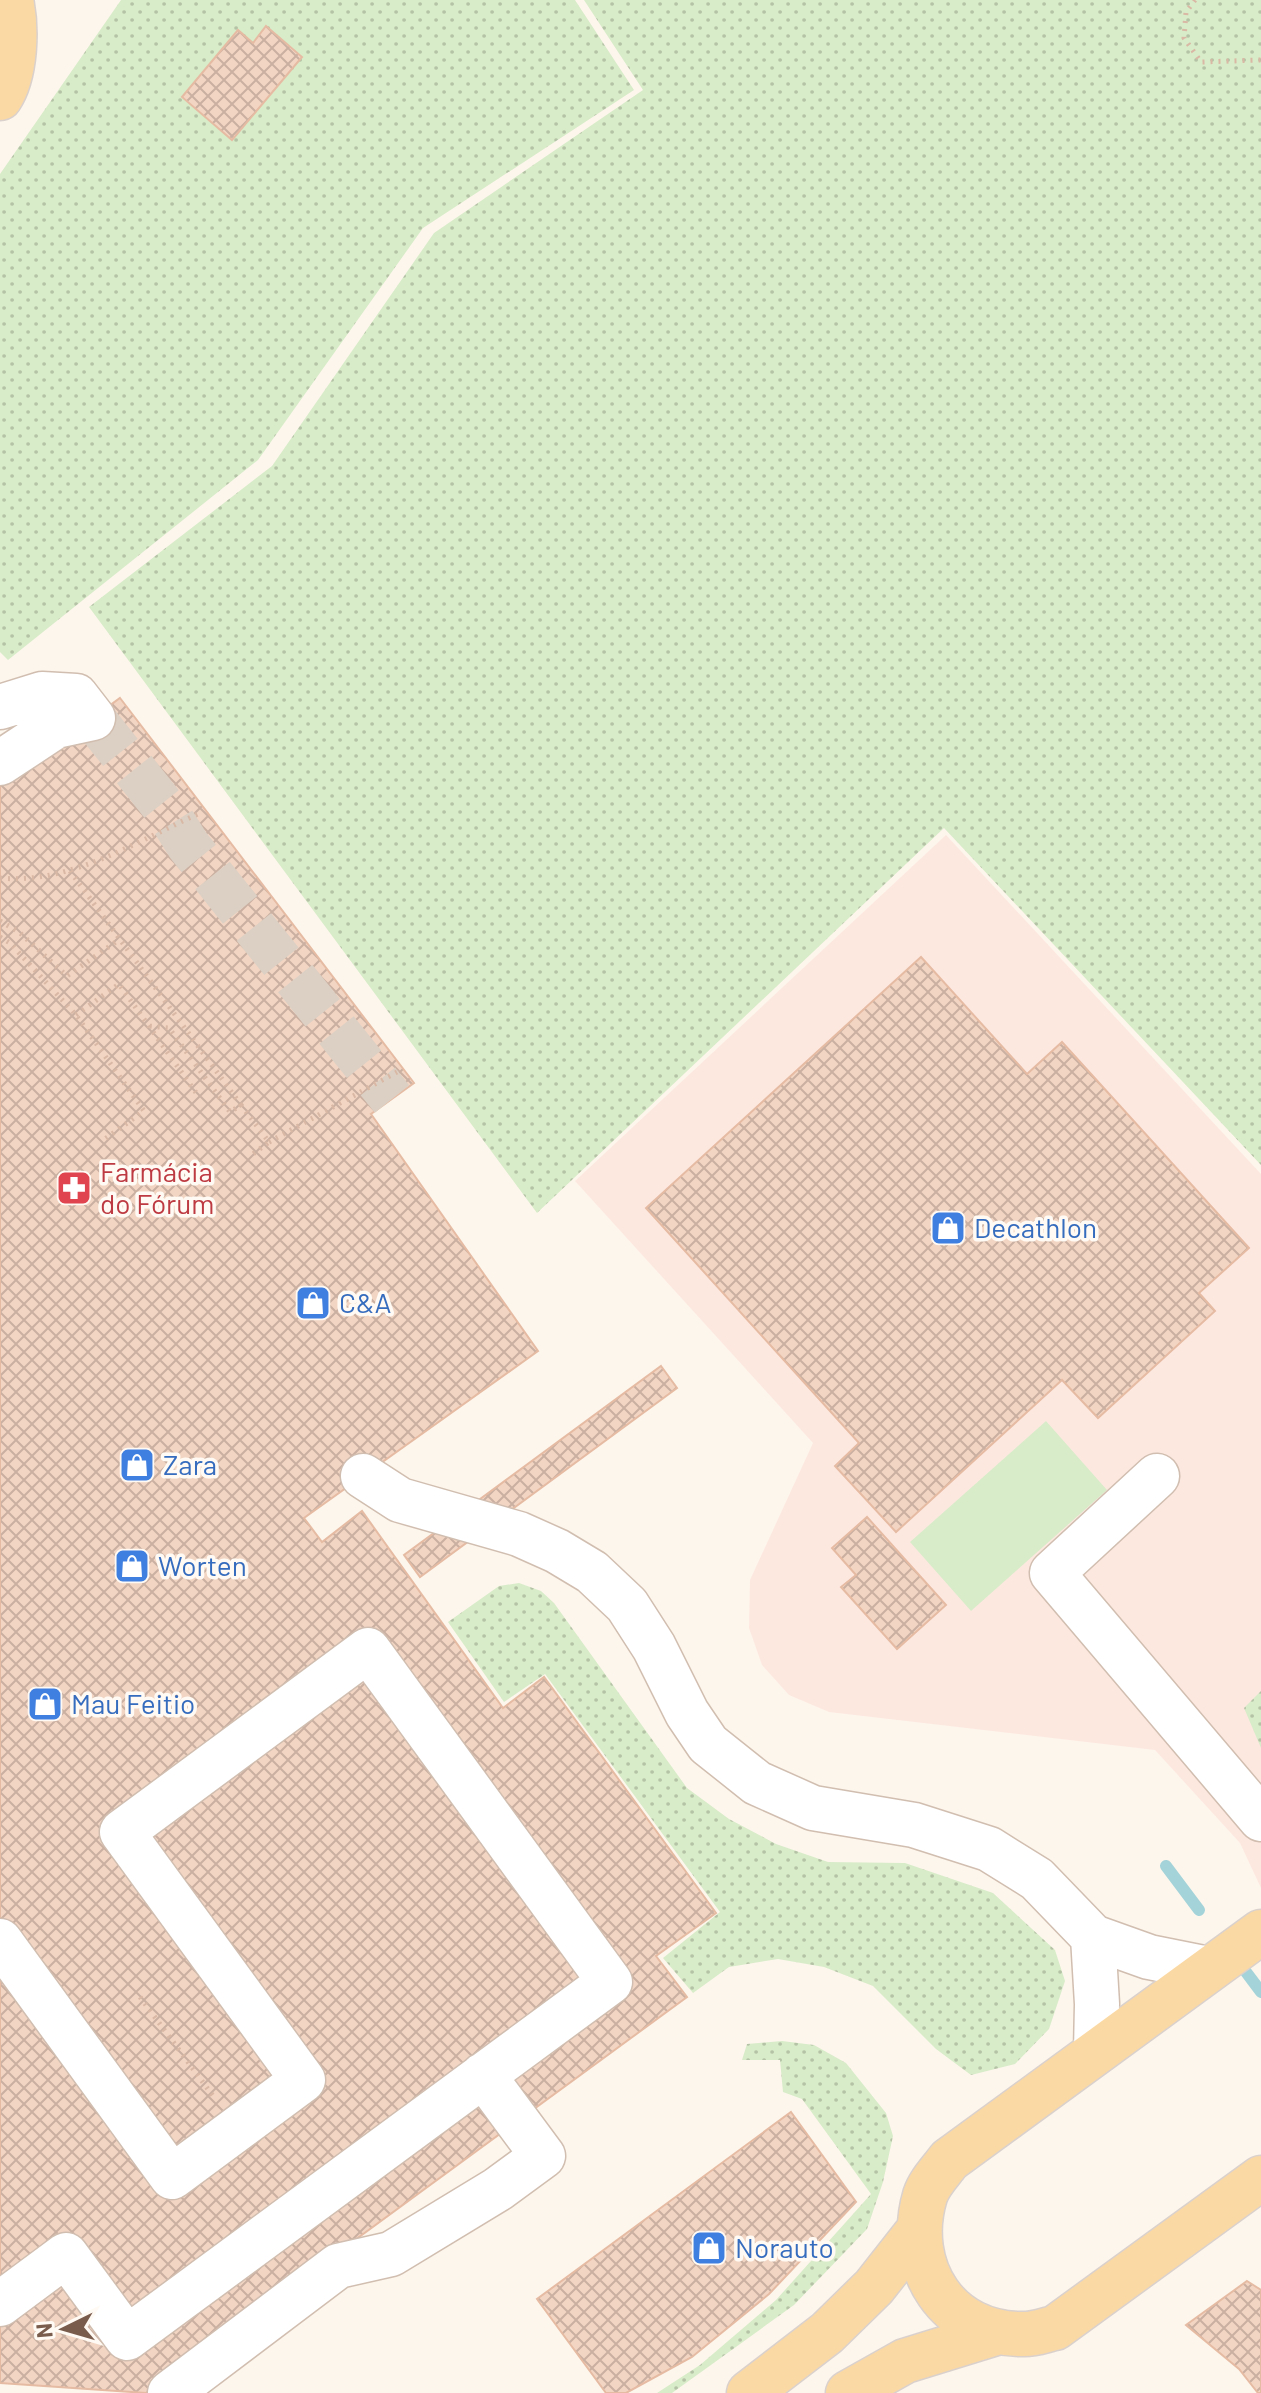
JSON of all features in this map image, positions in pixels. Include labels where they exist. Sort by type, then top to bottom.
[{"type":"main road","points":[[0,98],[13,57],[18,7]]},
{"type":"main road","points":[[1261,1932],[949,2160],[926,2192],[918,2231],[924,2270],[945,2303],[977,2326],[1027,2335],[1055,2328],[1261,2178]]},
{"type":"main road","points":[[749,2393],[827,2333],[874,2287],[918,2231]]},
{"type":"main road","points":[[848,2393],[905,2361],[999,2332]]},
{"type":"street","points":[[0,763],[56,726],[93,718],[76,696],[42,694],[4,710]]},
{"type":"street","points":[[363,1476],[400,1500],[519,1534],[557,1551],[592,1572],[627,1605],[654,1647],[687,1713],[708,1744],[757,1783],[813,1808],[914,1825],[989,1849],[1037,1879],[1093,1937],[1149,1957],[1209,1969]]},
{"type":"street","points":[[1157,1476],[1052,1573],[1261,1819]]},
{"type":"street","points":[[0,1941],[172,2177],[303,2080],[122,1832],[368,1650],[610,1982],[127,2338],[66,2255],[0,2304]]},
{"type":"street","points":[[1093,1937],[1096,2051]]},
{"type":"street","points":[[170,2393],[338,2266],[391,2254],[498,2189],[543,2156],[483,2075]]},
{"type":"path","points":[[1195,0],[1186,12],[1184,38],[1201,62],[1261,60]]},
{"type":"path","points":[[0,878],[41,879],[70,871],[198,814]]},
{"type":"path","points":[[70,871],[269,1142]]},
{"type":"path","points":[[0,921],[19,932],[67,976],[120,939]]},
{"type":"path","points":[[0,937],[10,943],[76,1015],[144,1111],[102,1141]]},
{"type":"path","points":[[76,1015],[119,984],[197,1094]]},
{"type":"path","points":[[148,1026],[169,1028],[230,1112],[241,1105]]},
{"type":"path","points":[[253,1154],[269,1142],[397,1072]]},
{"type":"path","points":[[140,1997],[237,2129]]},
{"type":"shaded area","points":[[946,835],[1261,1174],[1261,1888],[1240,1843],[1155,1750],[829,1712],[789,1695],[762,1665],[749,1628],[750,1580],[813,1443],[575,1181]]},
{"type":"green space","points":[[121,0],[575,0],[634,90],[423,228],[258,460],[8,660],[0,652],[0,174]]},
{"type":"green space","points":[[584,0],[1261,0],[1261,1165],[944,828],[537,1213],[89,607],[272,466],[434,233],[643,90]]},
{"type":"green space","points":[[1046,1421],[1107,1490],[971,1611],[910,1542]]},
{"type":"green space","points":[[519,1583],[541,1591],[554,1603],[687,1788],[729,1819],[776,1844],[828,1862],[905,1863],[993,1893],[1055,1950],[1065,1981],[1049,2029],[1015,2064],[971,2075],[936,2049],[873,1986],[824,1967],[778,1959],[729,1967],[693,1993],[663,1958],[720,1912],[545,1674],[504,1702],[448,1622],[499,1586]]},
{"type":"green space","points":[[1261,1691],[1261,1748],[1244,1708]]},
{"type":"green space","points":[[782,2041],[814,2045],[846,2063],[886,2113],[893,2136],[883,2182],[867,2229],[794,2305],[672,2393],[657,2393],[700,2365],[776,2300],[871,2194],[802,2099],[783,2092],[780,2060],[742,2060],[747,2044]]},
{"type":"building","points":[[266,26],[302,57],[232,140],[182,97],[238,30],[253,43]]},
{"type":"building","points":[[120,698],[414,1083],[371,1114],[538,1351],[304,1518],[322,1542],[362,1511],[503,1708],[544,1677],[716,1913],[656,1956],[687,1997],[146,2393],[0,2383],[0,786]]},
{"type":"building","name":"Decathlon","points":[[921,957],[1027,1074],[1062,1042],[1249,1248],[1199,1293],[1215,1311],[1098,1418],[1062,1380],[896,1532],[835,1466],[859,1443],[646,1208]]},
{"type":"building","points":[[661,1366],[677,1388],[420,1577],[404,1555]]},
{"type":"building","points":[[867,1517],[946,1605],[897,1649],[841,1587],[856,1575],[832,1548]]},
{"type":"building","name":"Norauto","points":[[791,2112],[856,2202],[769,2294],[692,2357],[626,2393],[606,2393],[537,2299]]},
{"type":"building","points":[[1247,2281],[1261,2290],[1261,2393],[1239,2369],[1186,2325]]},
{"type":"waterway","points":[[1166,1866],[1199,1910]]},
{"type":"waterway","points":[[1246,1972],[1261,1992]]},
{"type":"tunnel","points":[[93,718],[164,807],[188,845],[392,1099]]},
{"type":"place","name":"Farmácia do Fórum","points":[[74,1188]]},
{"type":"place","name":"Decathlon","points":[[948,1228]]},
{"type":"place","name":"C&A","points":[[313,1303]]},
{"type":"place","name":"Zara","points":[[137,1465]]},
{"type":"place","name":"Worten","points":[[132,1566]]},
{"type":"place","name":"Mau Feitio","points":[[45,1704]]},
{"type":"place","name":"Norauto","points":[[709,2248]]}]
